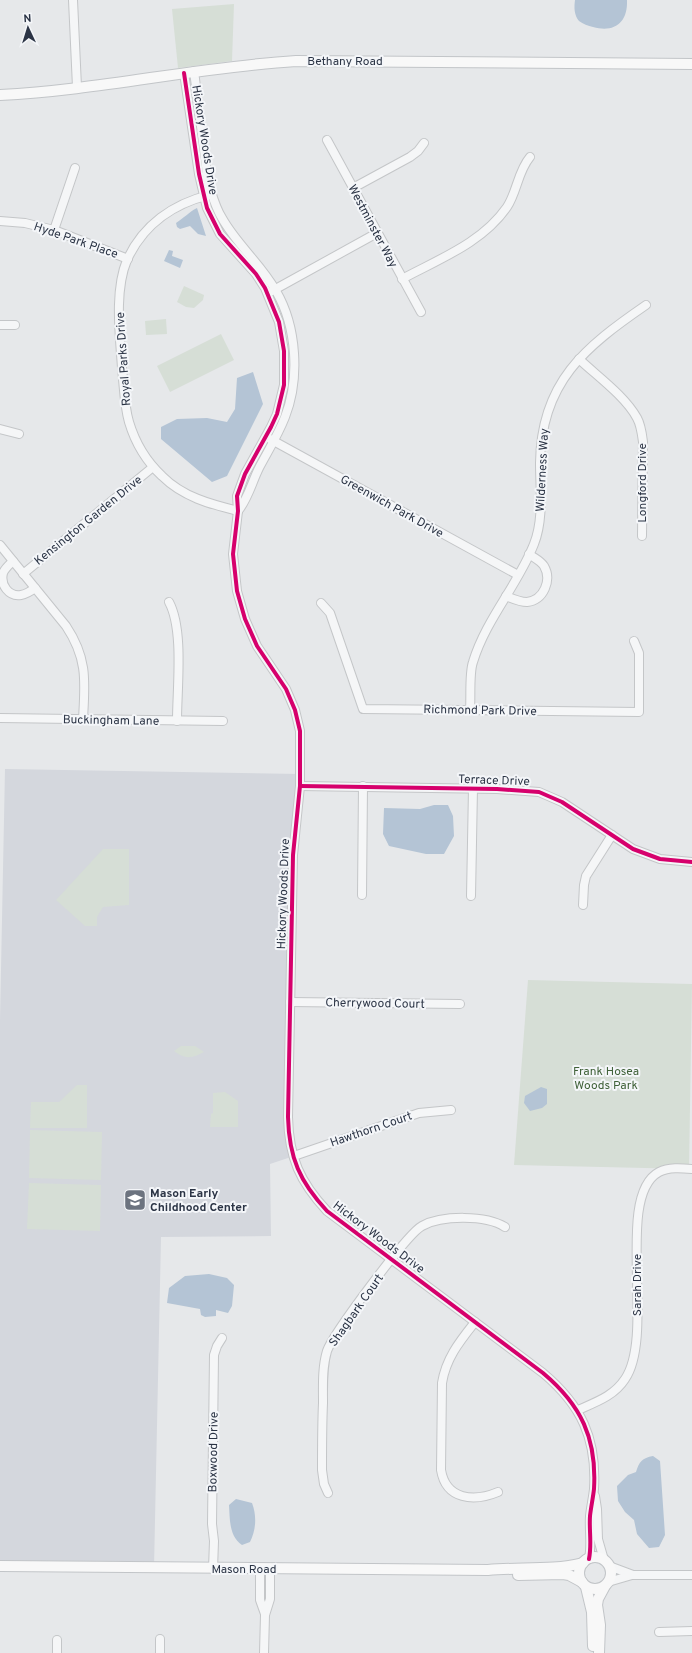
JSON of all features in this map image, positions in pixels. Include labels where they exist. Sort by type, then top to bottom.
[{"type":"main road","name":"Bethany Road","points":[[0,95],[77,87],[248,65],[296,61],[692,64]]},
{"type":"main road","points":[[593,1653],[592,1612],[579,1573],[586,1561],[596,1558],[607,1563],[611,1572],[607,1584],[598,1599],[597,1605],[600,1625],[598,1653]]},
{"type":"main road","name":"Mason Road","points":[[0,1566],[488,1570],[510,1568],[558,1568],[586,1561]]},
{"type":"main road","name":"Mason Road","points":[[488,1570],[509,1575],[563,1574],[569,1575],[584,1585]]},
{"type":"main road","points":[[584,1585],[596,1589],[607,1584]]},
{"type":"street","points":[[73,0],[77,87]]},
{"type":"street","name":"Hickory Woods Drive","points":[[189,72],[208,182],[207,195],[213,221],[220,234],[256,274],[268,293],[282,336],[285,371],[281,400],[277,414],[242,483],[236,503],[238,511],[233,554],[237,591],[245,619],[257,646],[286,689],[295,710],[300,731],[300,786],[293,855],[288,1117],[288,1132],[297,1167],[304,1183],[327,1211],[558,1385],[568,1396],[578,1410],[585,1425],[592,1447],[598,1539],[607,1563]]},
{"type":"street","name":"Westminster Way","points":[[327,140],[421,312]]},
{"type":"street","points":[[353,188],[410,157],[418,151],[424,143]]},
{"type":"street","points":[[402,279],[474,240],[493,224],[508,205],[522,169],[530,158]]},
{"type":"street","points":[[54,230],[75,168]]},
{"type":"street","name":"Hickory Woods Drive","points":[[207,195],[230,230],[258,264],[275,289],[283,305],[291,333],[294,372],[292,392],[288,408],[274,441],[253,480],[244,505],[238,511]]},
{"type":"street","name":"Royal Parks Drive","points":[[207,195],[180,205],[158,219],[144,233],[128,259],[122,281],[119,310],[125,398],[129,422],[134,436],[153,467],[173,486],[189,496],[238,511]]},
{"type":"street","name":"Hyde Park Place","points":[[0,221],[25,222],[54,230],[128,259]]},
{"type":"street","points":[[268,293],[377,233]]},
{"type":"street","name":"Wilderness Way","points":[[470,710],[472,663],[479,645],[534,544],[539,526],[540,453],[547,414],[558,387],[579,359],[592,346],[646,305]]},
{"type":"street","points":[[0,325],[16,325]]},
{"type":"street","name":"Longford Drive","points":[[579,359],[625,402],[637,418],[641,427],[643,442],[642,536]]},
{"type":"street","points":[[0,429],[19,434]]},
{"type":"street","name":"Greenwich Park Drive","points":[[266,437],[518,575]]},
{"type":"street","name":"Kensington Garden Drive","points":[[23,574],[153,467]]},
{"type":"street","points":[[0,545],[66,626],[78,647],[84,671],[83,719]]},
{"type":"street","points":[[506,596],[515,600],[527,602],[536,598],[544,591],[547,581],[546,571],[541,562],[529,554]]},
{"type":"street","points":[[13,561],[5,568],[2,576],[3,591],[20,595],[25,594],[35,588]]},
{"type":"street","points":[[169,602],[175,615],[177,625],[177,721]]},
{"type":"street","name":"Richmond Park Drive","points":[[321,603],[330,613],[363,709],[639,712],[639,654],[634,641]]},
{"type":"street","name":"Buckingham Lane","points":[[0,718],[223,721]]},
{"type":"street","name":"Terrace Drive","points":[[300,786],[473,788],[527,790],[540,792],[562,802],[633,849],[660,859],[692,862]]},
{"type":"street","points":[[362,895],[363,786]]},
{"type":"street","points":[[471,896],[473,788]]},
{"type":"street","points":[[583,904],[586,876],[612,835]]},
{"type":"street","name":"Cherrywood Court","points":[[290,1002],[460,1004]]},
{"type":"street","name":"Hawthorn Court","points":[[294,1156],[419,1113],[430,1110],[451,1110]]},
{"type":"street","name":"Sarah Drive","points":[[578,1410],[606,1398],[614,1392],[626,1378],[634,1360],[637,1331],[638,1214],[643,1190],[651,1178],[663,1170],[692,1169]]},
{"type":"street","name":"Shagbark Court","points":[[328,1493],[324,1484],[322,1470],[324,1361],[331,1342],[339,1329],[413,1232],[421,1226],[434,1221],[453,1218],[492,1221],[505,1226]]},
{"type":"street","points":[[475,1322],[452,1354],[444,1372],[442,1382],[441,1470],[448,1487],[459,1495],[474,1498],[484,1497],[498,1492]]},
{"type":"street","name":"Boxwood Drive","points":[[213,1568],[214,1541],[212,1524],[214,1355],[222,1338]]},
{"type":"street","name":"Hickory Woods Drive","points":[[586,1561],[592,1547],[590,1520],[594,1489]]},
{"type":"street","points":[[607,1563],[633,1575]]},
{"type":"street","points":[[264,1653],[265,1615],[270,1599],[265,1569]]},
{"type":"street","points":[[607,1584],[633,1575],[692,1575]]},
{"type":"street","points":[[659,1632],[692,1631]]},
{"type":"street","points":[[160,1639],[160,1653]]},
{"type":"street","points":[[57,1640],[57,1653]]},
{"type":"shaded area","name":"Mason Early Childhood Center","points":[[5,769],[300,774],[294,841],[288,1117],[294,1156],[270,1164],[271,1236],[161,1237],[154,1568],[0,1566],[0,1020]]},
{"type":"green space","points":[[234,4],[232,61],[178,68],[172,9]]},
{"type":"green space","points":[[184,286],[204,295],[203,300],[194,308],[186,307],[177,302]]},
{"type":"green space","points":[[166,319],[167,334],[146,335],[145,321]]},
{"type":"green space","points":[[221,334],[234,360],[170,392],[157,366]]},
{"type":"green space","points":[[103,849],[129,849],[129,905],[103,907],[97,917],[97,926],[85,926],[56,900]]},
{"type":"green space","name":"Frank Hosea Woods Park","points":[[528,980],[692,984],[689,1169],[514,1165]]},
{"type":"green space","points":[[181,1046],[195,1046],[204,1052],[193,1057],[185,1057],[174,1051]]},
{"type":"green space","points":[[77,1085],[87,1085],[87,1128],[30,1128],[31,1102],[59,1102]]},
{"type":"green space","points":[[225,1092],[238,1101],[238,1127],[210,1127],[211,1114],[213,1113],[213,1093]]},
{"type":"green space","points":[[30,1130],[102,1132],[101,1180],[29,1178]]},
{"type":"green space","points":[[29,1183],[101,1185],[100,1231],[27,1229]]},
{"type":"water","points":[[575,0],[627,0],[627,8],[625,15],[618,24],[607,29],[601,29],[579,21],[575,11]]},
{"type":"water","points":[[197,208],[206,236],[198,234],[190,226],[180,229],[177,227],[176,223]]},
{"type":"water","points":[[169,250],[173,251],[172,256],[183,260],[180,268],[164,261]]},
{"type":"water","points":[[253,372],[263,404],[227,476],[212,482],[161,439],[161,427],[177,419],[207,418],[227,422],[235,409],[237,378]]},
{"type":"water","points":[[434,805],[448,805],[453,816],[454,836],[444,854],[426,854],[389,846],[383,834],[384,808],[420,809]]},
{"type":"water","points":[[541,1087],[547,1089],[547,1104],[542,1108],[530,1111],[524,1103],[525,1096]]},
{"type":"water","points":[[209,1274],[227,1278],[234,1285],[232,1306],[228,1313],[216,1310],[216,1316],[205,1317],[201,1315],[200,1309],[167,1303],[169,1288],[185,1276]]},
{"type":"water","points":[[653,1456],[660,1461],[665,1535],[659,1547],[649,1548],[637,1534],[634,1520],[625,1512],[618,1501],[617,1486],[628,1475],[636,1472],[642,1461]]},
{"type":"water","points":[[236,1499],[252,1503],[255,1513],[255,1528],[250,1542],[242,1545],[232,1532],[230,1522],[229,1505]]},
{"type":"cycle path","points":[[184,73],[199,174],[207,208],[220,234],[256,274],[265,288],[279,322],[284,351],[284,385],[277,414],[245,474],[237,496],[238,511],[233,554],[237,591],[245,619],[257,646],[286,689],[295,710],[300,731],[300,786],[293,855],[288,1117],[289,1132],[294,1157],[303,1179],[327,1211],[543,1373],[556,1385],[577,1410],[584,1424],[593,1454],[594,1489],[590,1516],[589,1559]]},
{"type":"cycle path","points":[[300,786],[497,789],[539,792],[562,802],[633,849],[660,859],[692,862]]},
{"type":"place","name":"Mason Early Childhood Center","points":[[135,1200]]}]
